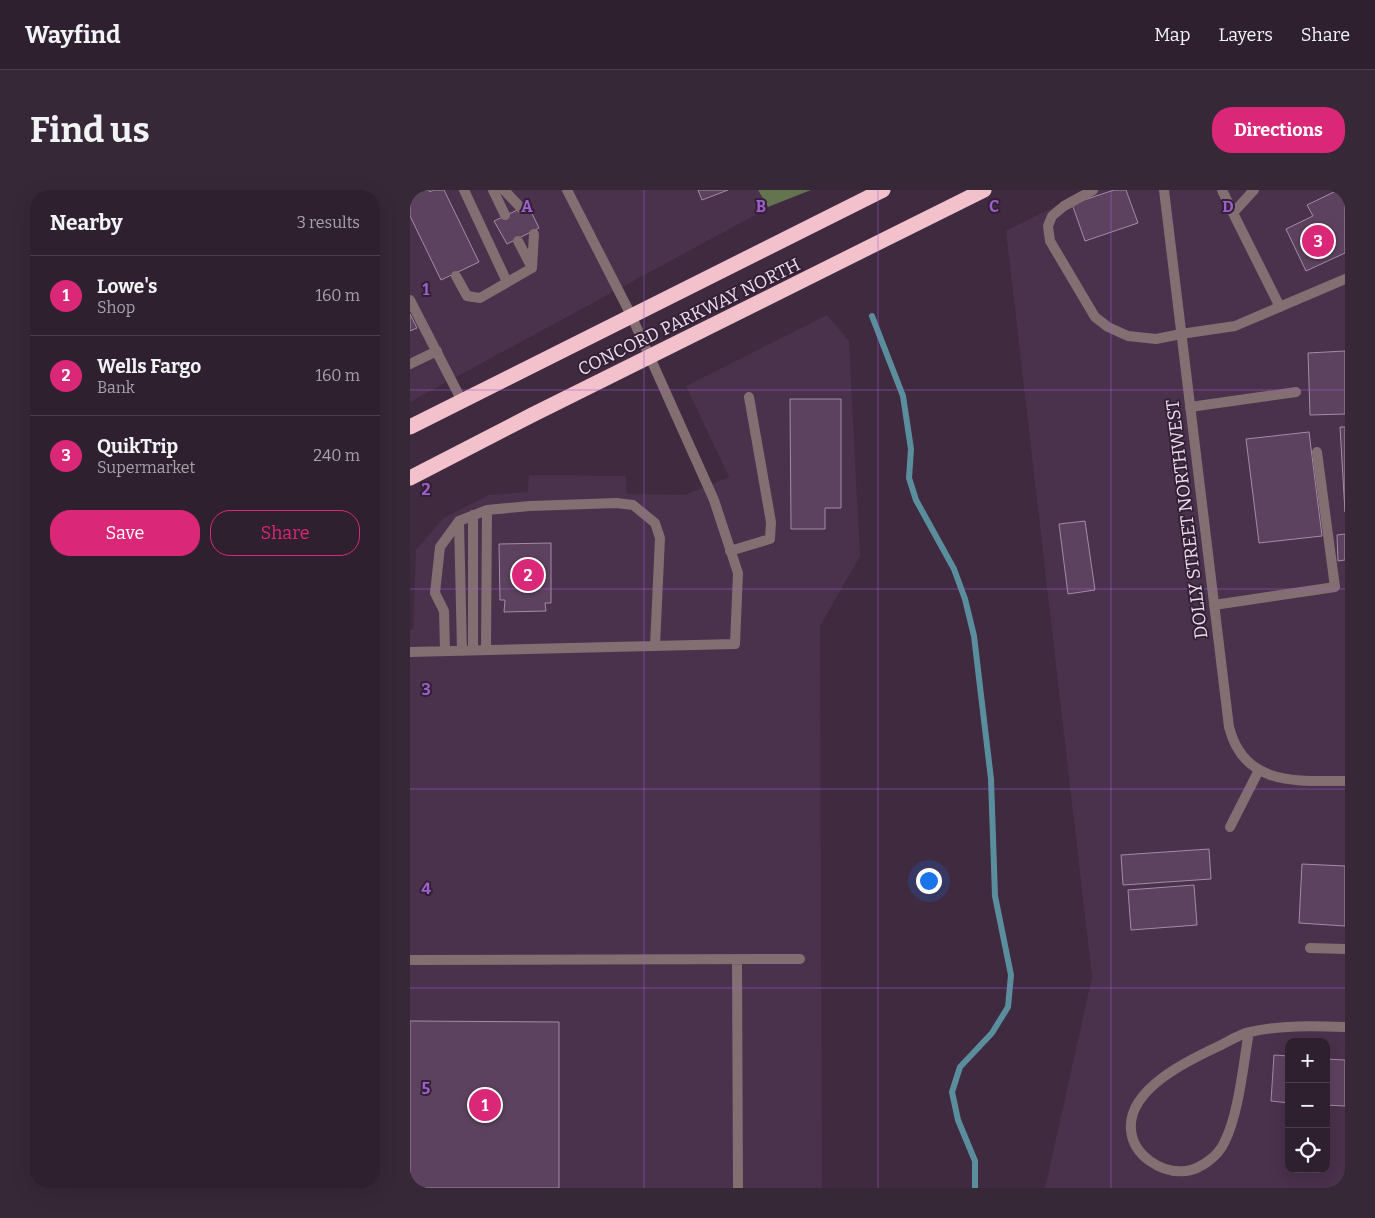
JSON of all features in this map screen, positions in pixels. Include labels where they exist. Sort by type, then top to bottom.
[{"type":"highway","name":"CONCORD PARKWAY NORTH","points":[[410,427],[883,190]]},
{"type":"highway","name":"CONCORD PARKWAY NORTH","points":[[410,478],[532,415],[984,190]]},
{"type":"street","points":[[464,190],[508,282]]},
{"type":"street","points":[[493,190],[505,215]]},
{"type":"street","points":[[504,190],[521,208]]},
{"type":"street","points":[[410,652],[735,644],[738,573],[714,500],[632,315],[568,190]]},
{"type":"street","points":[[1093,190],[1064,206],[1052,216],[1048,226],[1050,241],[1095,317],[1108,327],[1135,337],[1156,339],[1236,326],[1345,279]]},
{"type":"street","name":"DOLLY STREET NORTHWEST","points":[[1164,190],[1229,727],[1232,740],[1248,761],[1259,770]]},
{"type":"street","points":[[1222,190],[1280,307]]},
{"type":"street","points":[[1233,213],[1254,190]]},
{"type":"street","points":[[532,268],[534,234]]},
{"type":"street","points":[[518,241],[532,268]]},
{"type":"street","points":[[456,276],[467,296],[480,298],[532,268]]},
{"type":"street","points":[[410,300],[462,401]]},
{"type":"street","points":[[411,359],[437,351]]},
{"type":"street","points":[[1190,407],[1296,392]]},
{"type":"street","points":[[730,551],[770,539],[771,522],[749,397]]},
{"type":"street","points":[[1214,605],[1335,587],[1317,452]]},
{"type":"street","points":[[445,651],[444,611],[435,593],[440,547],[459,520],[487,510],[530,506],[616,503],[633,505],[655,523],[660,538],[655,646]]},
{"type":"street","points":[[486,650],[487,510]]},
{"type":"street","points":[[468,651],[473,515]]},
{"type":"street","points":[[459,520],[468,651]]},
{"type":"street","points":[[1230,827],[1259,770],[1278,778],[1304,781],[1345,781]]},
{"type":"street","points":[[1310,948],[1345,949]]},
{"type":"street","points":[[737,959],[738,1188]]},
{"type":"street","points":[[410,960],[800,959]]},
{"type":"street","points":[[1249,1032],[1236,1108],[1224,1144],[1210,1160],[1198,1167],[1185,1171],[1161,1168],[1148,1160],[1137,1148],[1131,1130],[1132,1112],[1142,1095],[1180,1065],[1249,1032],[1311,1026],[1345,1026]]},
{"type":"shaded area","points":[[410,190],[758,190],[768,208],[410,402]]},
{"type":"shaded area","points":[[1087,190],[1345,190],[1345,1188],[1045,1188],[1092,977],[1006,231]]},
{"type":"shaded area","points":[[827,315],[849,341],[860,556],[820,626],[822,1188],[410,1188],[410,630],[413,630],[416,550],[444,518],[489,495],[528,492],[529,475],[626,476],[627,494],[685,495],[729,477],[686,386]]},
{"type":"green space","points":[[758,190],[811,190],[768,207]]},
{"type":"building","points":[[410,190],[429,190],[430,192],[433,190],[444,190],[479,262],[441,280],[410,216]]},
{"type":"building","points":[[698,190],[728,190],[702,200]]},
{"type":"building","points":[[1114,190],[1126,190],[1138,223],[1085,241],[1072,204]]},
{"type":"building","points":[[1338,190],[1345,190],[1345,253],[1306,271],[1286,229],[1313,216],[1307,205]]},
{"type":"building","points":[[528,205],[539,228],[507,244],[494,221]]},
{"type":"building","points":[[410,314],[417,328],[410,331]]},
{"type":"building","points":[[1345,351],[1345,414],[1310,415],[1308,353]]},
{"type":"building","points":[[790,399],[841,399],[841,508],[825,508],[825,529],[791,529]]},
{"type":"building","points":[[1340,427],[1345,427],[1345,512]]},
{"type":"building","points":[[1309,432],[1322,536],[1259,543],[1246,439]]},
{"type":"building","points":[[1085,521],[1095,590],[1068,594],[1059,524]]},
{"type":"building","points":[[1345,534],[1345,560],[1338,561],[1337,535]]},
{"type":"building","points":[[551,543],[551,603],[545,603],[546,611],[504,612],[505,600],[500,600],[499,544]]},
{"type":"building","points":[[1209,849],[1211,879],[1123,885],[1121,855]]},
{"type":"building","points":[[1302,864],[1345,866],[1345,926],[1299,923]]},
{"type":"building","points":[[1194,885],[1197,925],[1131,930],[1128,890]]},
{"type":"building","points":[[410,1021],[559,1022],[559,1188],[410,1188]]},
{"type":"building","points":[[1274,1055],[1285,1056],[1285,1103],[1271,1101]]},
{"type":"building","points":[[1330,1059],[1345,1060],[1345,1106],[1330,1105]]},
{"type":"waterway","points":[[872,316],[903,396],[911,449],[909,478],[916,500],[954,569],[965,599],[974,636],[991,779],[995,896],[1011,975],[1008,1007],[992,1033],[960,1067],[952,1092],[958,1120],[975,1161],[975,1188]]},
{"type":"place","name":"QuikTrip","points":[[1318,241]]},
{"type":"place","name":"Wells Fargo","points":[[528,575]]},
{"type":"place","name":"Lowe's","points":[[485,1105]]}]
